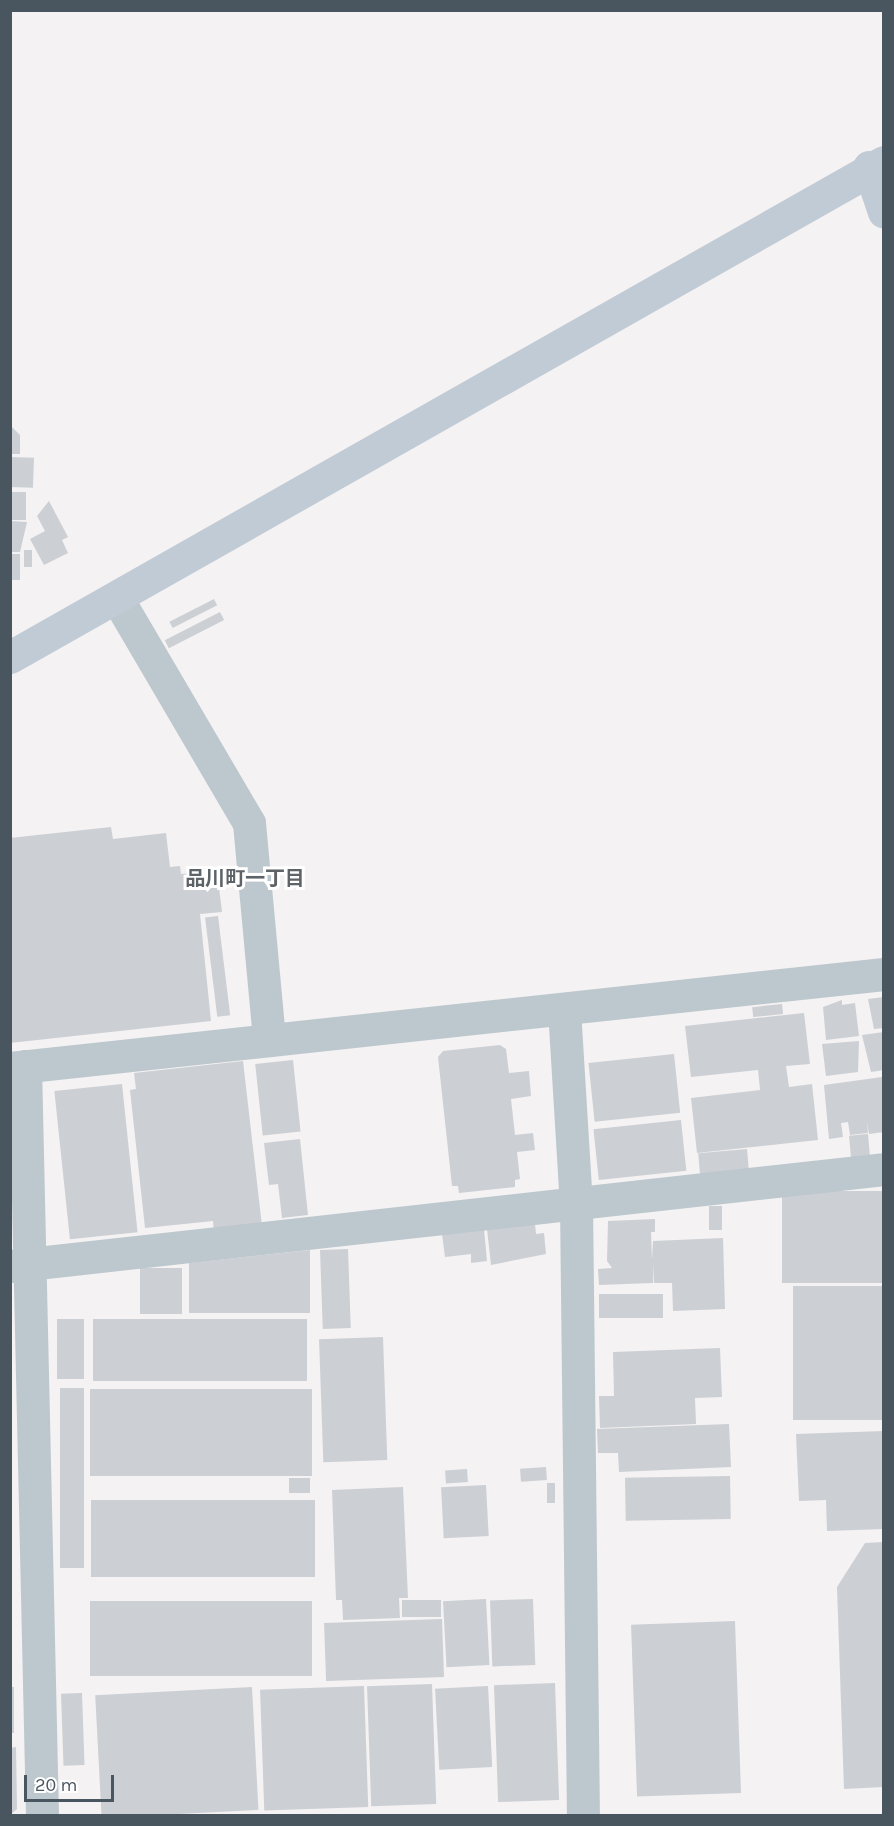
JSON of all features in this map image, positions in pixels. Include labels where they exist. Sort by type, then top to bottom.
[{"type":"street","points":[[10,657],[876,164],[884,212]]},
{"type":"street","points":[[117,598],[249,823],[268,1040]]},
{"type":"street","points":[[42,1815],[21,1265],[18,1067],[884,974]]},
{"type":"street","points":[[564,1009],[576,1203],[583,1815]]},
{"type":"street","points":[[21,1265],[884,1169]]},
{"type":"building","points":[[10,425],[20,435],[20,454],[10,454]]},
{"type":"building","points":[[10,457],[34,458],[33,488],[10,487]]},
{"type":"building","points":[[10,492],[26,492],[26,520],[10,520]]},
{"type":"building","points":[[49,501],[68,537],[62,540],[68,553],[44,565],[30,539],[45,531],[37,516]]},
{"type":"building","points":[[10,521],[27,522],[20,552],[10,552]]},
{"type":"building","points":[[24,550],[32,550],[32,567],[24,567]]},
{"type":"building","points":[[10,554],[20,554],[20,580],[10,580]]},
{"type":"building","points":[[214,599],[217,605],[173,628],[169,622]]},
{"type":"building","points":[[220,612],[224,620],[169,648],[165,640]]},
{"type":"building","points":[[111,827],[113,839],[166,833],[170,867],[180,866],[181,874],[195,873],[196,881],[218,879],[222,912],[200,914],[211,1021],[10,1043],[10,838]]},
{"type":"building","points":[[218,916],[230,1015],[217,1017],[205,918]]},
{"type":"building","points":[[884,997],[884,1028],[874,1029],[868,999]]},
{"type":"building","points":[[842,1000],[842,1005],[855,1003],[859,1036],[826,1040],[823,1007]]},
{"type":"building","points":[[782,1004],[783,1014],[753,1017],[752,1007]]},
{"type":"building","points":[[804,1013],[810,1064],[786,1066],[789,1087],[812,1084],[818,1140],[697,1153],[691,1098],[760,1090],[758,1070],[691,1077],[685,1026]]},
{"type":"building","points":[[884,1032],[884,1070],[871,1072],[862,1035]]},
{"type":"building","points":[[859,1041],[858,1072],[826,1076],[822,1044]]},
{"type":"building","points":[[500,1045],[506,1049],[509,1073],[529,1071],[531,1096],[511,1099],[515,1135],[533,1133],[535,1150],[517,1152],[520,1179],[515,1180],[515,1187],[459,1193],[458,1186],[452,1186],[438,1057],[443,1051]]},
{"type":"building","points":[[674,1054],[680,1113],[595,1122],[588,1063]]},
{"type":"building","points":[[293,1060],[301,1132],[263,1136],[255,1064]]},
{"type":"building","points":[[243,1061],[262,1226],[214,1232],[213,1221],[145,1228],[130,1090],[136,1089],[134,1073]]},
{"type":"building","points":[[882,1077],[884,1132],[869,1134],[867,1122],[868,1133],[850,1135],[848,1122],[841,1123],[843,1137],[829,1139],[824,1085]]},
{"type":"building","points":[[122,1084],[138,1232],[70,1239],[54,1091]]},
{"type":"building","points":[[681,1120],[686,1171],[599,1180],[593,1129]]},
{"type":"building","points":[[868,1134],[870,1156],[851,1158],[849,1136]]},
{"type":"building","points":[[300,1139],[308,1215],[282,1218],[278,1184],[269,1185],[264,1143]]},
{"type":"building","points":[[747,1149],[749,1170],[700,1174],[698,1153]]},
{"type":"building","points":[[782,1191],[884,1191],[884,1283],[782,1283]]},
{"type":"building","points":[[709,1206],[722,1206],[722,1230],[709,1230]]},
{"type":"building","points":[[655,1219],[655,1232],[651,1232],[652,1260],[653,1241],[723,1238],[725,1309],[673,1311],[672,1283],[654,1283],[653,1263],[653,1283],[599,1285],[598,1269],[612,1268],[607,1261],[608,1221]]},
{"type":"building","points":[[535,1224],[536,1234],[544,1233],[546,1254],[491,1265],[487,1229]]},
{"type":"building","points":[[484,1229],[487,1261],[471,1263],[471,1254],[445,1257],[442,1234]]},
{"type":"building","points":[[348,1249],[351,1328],[323,1329],[320,1250]]},
{"type":"building","points":[[310,1250],[310,1313],[189,1313],[189,1263]]},
{"type":"building","points":[[140,1268],[182,1268],[182,1314],[140,1314]]},
{"type":"building","points":[[793,1286],[884,1286],[884,1420],[793,1420]]},
{"type":"building","points":[[599,1294],[663,1294],[663,1318],[599,1318]]},
{"type":"building","points":[[57,1319],[84,1319],[84,1379],[57,1379]]},
{"type":"building","points":[[93,1319],[307,1319],[307,1381],[93,1381]]},
{"type":"building","points":[[383,1337],[387,1460],[323,1462],[319,1339]]},
{"type":"building","points":[[720,1348],[722,1397],[695,1398],[696,1424],[600,1428],[599,1396],[614,1396],[613,1352]]},
{"type":"building","points":[[60,1388],[84,1388],[84,1568],[60,1568]]},
{"type":"building","points":[[90,1389],[312,1389],[312,1476],[90,1476]]},
{"type":"building","points":[[729,1424],[731,1467],[619,1472],[618,1453],[598,1453],[597,1429]]},
{"type":"building","points":[[884,1431],[884,1529],[827,1531],[826,1500],[799,1501],[796,1434]]},
{"type":"building","points":[[546,1467],[547,1480],[521,1482],[520,1469]]},
{"type":"building","points":[[467,1469],[468,1482],[446,1484],[445,1471]]},
{"type":"building","points":[[730,1476],[731,1519],[626,1521],[625,1478]]},
{"type":"building","points":[[289,1478],[310,1478],[310,1493],[289,1493]]},
{"type":"building","points":[[547,1483],[555,1483],[555,1503],[547,1503]]},
{"type":"building","points":[[486,1485],[489,1536],[444,1538],[441,1487]]},
{"type":"building","points":[[403,1487],[408,1598],[399,1598],[400,1618],[343,1620],[342,1600],[336,1600],[332,1490]]},
{"type":"building","points":[[91,1500],[315,1500],[315,1577],[91,1577]]},
{"type":"building","points":[[884,1542],[884,1787],[844,1789],[837,1587],[865,1543]]},
{"type":"building","points":[[486,1599],[489,1665],[447,1667],[443,1601]]},
{"type":"building","points":[[533,1599],[535,1665],[492,1666],[490,1601]]},
{"type":"building","points":[[402,1600],[441,1600],[441,1617],[402,1617]]},
{"type":"building","points":[[90,1601],[312,1601],[312,1676],[90,1676]]},
{"type":"building","points":[[442,1619],[444,1677],[326,1681],[324,1623]]},
{"type":"building","points":[[735,1621],[741,1793],[637,1797],[631,1625]]},
{"type":"building","points":[[555,1683],[559,1800],[498,1802],[494,1685]]},
{"type":"building","points":[[432,1684],[436,1804],[371,1806],[367,1686]]},
{"type":"building","points":[[364,1686],[368,1807],[264,1811],[260,1690]]},
{"type":"building","points":[[488,1686],[492,1767],[439,1770],[435,1689]]},
{"type":"building","points":[[10,1687],[14,1687],[14,1733],[10,1733]]},
{"type":"building","points":[[252,1687],[258,1810],[102,1816],[95,1695]]},
{"type":"building","points":[[82,1693],[85,1765],[64,1766],[61,1694]]},
{"type":"building","points":[[16,1747],[17,1809],[10,1815],[10,1748]]},
{"type":"district","name":"品川町一丁目","points":[[245,878]]}]
